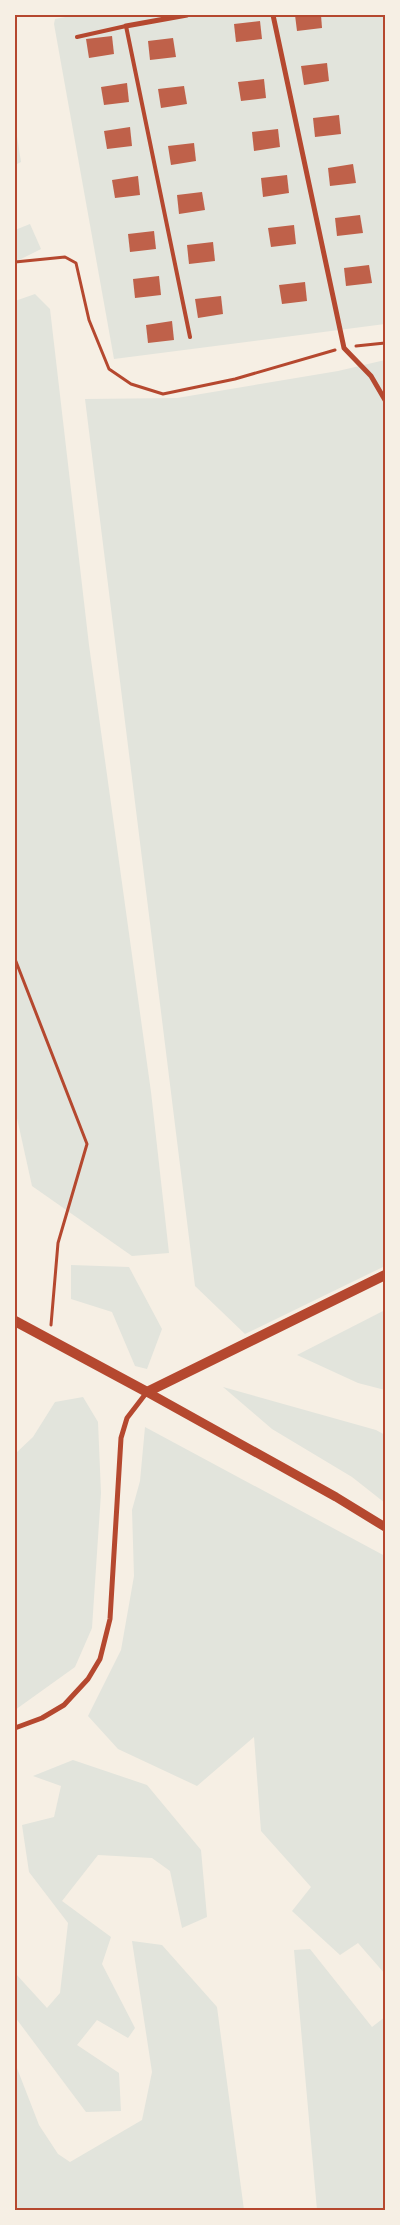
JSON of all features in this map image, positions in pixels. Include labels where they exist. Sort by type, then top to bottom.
[{"type":"main road","points":[[15,1321],[147,1392],[385,1276]]},
{"type":"street","points":[[126,26],[187,15]]},
{"type":"street","points":[[273,15],[344,348],[371,376],[385,400]]},
{"type":"street","points":[[15,1728],[42,1718],[64,1705],[88,1679],[100,1660],[110,1619],[121,1438],[127,1418],[147,1392],[336,1497],[385,1527]]},
{"type":"lane","points":[[77,37],[126,26],[190,337]]},
{"type":"path","points":[[15,958],[87,1144],[58,1242],[49,1339]]},
{"type":"shaded area","points":[[76,15],[385,15],[385,324],[114,359],[54,24],[55,19]]},
{"type":"shaded area","points":[[15,123],[21,162],[15,165]]},
{"type":"shaded area","points":[[30,224],[41,249],[15,262],[15,230]]},
{"type":"shaded area","points":[[35,294],[50,309],[89,645],[151,1092],[169,1253],[132,1256],[32,1186],[15,1109],[15,301]]},
{"type":"shaded area","points":[[385,360],[385,1266],[245,1334],[195,1286],[85,399],[177,398],[338,371]]},
{"type":"shaded area","points":[[71,1265],[129,1267],[162,1329],[147,1369],[135,1366],[112,1312],[71,1299]]},
{"type":"shaded area","points":[[385,1310],[385,1390],[358,1383],[297,1355]]},
{"type":"shaded area","points":[[223,1387],[376,1430],[385,1435],[385,1503],[352,1477],[272,1429]]},
{"type":"shaded area","points":[[83,1397],[98,1422],[101,1493],[92,1628],[75,1667],[15,1710],[15,1454],[33,1437],[55,1402]]},
{"type":"shaded area","points":[[145,1427],[385,1556],[385,1974],[358,1943],[340,1955],[292,1911],[311,1887],[261,1831],[254,1737],[197,1786],[118,1749],[88,1716],[121,1650],[134,1576],[132,1510],[140,1481]]},
{"type":"shaded area","points":[[73,1760],[147,1785],[201,1850],[207,1917],[182,1928],[170,1871],[152,1858],[98,1855],[62,1901],[111,1937],[102,1964],[135,2028],[128,2038],[97,2020],[77,2045],[119,2073],[121,2111],[86,2112],[15,2017],[15,1973],[47,2008],[60,1993],[68,1923],[29,1872],[22,1825],[54,1817],[61,1786],[33,1776]]},
{"type":"shaded area","points":[[132,1941],[162,1945],[217,2007],[244,2210],[15,2210],[15,2063],[39,2125],[58,2154],[70,2162],[142,2120],[152,2072]]},
{"type":"shaded area","points":[[310,1949],[372,2027],[385,2017],[385,2210],[317,2210],[294,1950]]},
{"type":"building","points":[[295,15],[321,15],[322,28],[297,31]]},
{"type":"building","points":[[260,21],[262,39],[236,42],[234,24]]},
{"type":"building","points":[[112,36],[114,54],[89,58],[86,39]]},
{"type":"building","points":[[173,38],[176,57],[150,60],[148,41]]},
{"type":"building","points":[[327,63],[329,81],[304,85],[301,66]]},
{"type":"building","points":[[264,79],[266,98],[241,101],[238,82]]},
{"type":"building","points":[[127,83],[129,102],[104,105],[101,87]]},
{"type":"building","points":[[184,86],[187,104],[161,108],[158,89]]},
{"type":"building","points":[[339,115],[341,134],[315,137],[313,118]]},
{"type":"building","points":[[130,127],[132,146],[107,149],[104,131]]},
{"type":"building","points":[[278,129],[280,147],[254,151],[252,132]]},
{"type":"building","points":[[194,143],[196,161],[171,165],[168,146]]},
{"type":"building","points":[[353,164],[356,183],[330,186],[328,168]]},
{"type":"building","points":[[287,175],[289,193],[263,197],[261,178]]},
{"type":"building","points":[[138,176],[140,195],[115,198],[112,180]]},
{"type":"building","points":[[202,192],[205,210],[179,214],[177,195]]},
{"type":"building","points":[[360,215],[363,233],[337,236],[335,218]]},
{"type":"building","points":[[294,225],[296,244],[271,247],[268,228]]},
{"type":"building","points":[[154,231],[156,249],[130,252],[128,234]]},
{"type":"building","points":[[213,242],[215,261],[189,264],[187,245]]},
{"type":"building","points":[[369,265],[372,283],[346,286],[344,268]]},
{"type":"building","points":[[159,276],[161,295],[135,298],[133,279]]},
{"type":"building","points":[[305,282],[307,301],[282,304],[279,285]]},
{"type":"building","points":[[221,296],[223,314],[198,318],[195,299]]},
{"type":"building","points":[[172,321],[174,340],[148,343],[146,325]]}]
